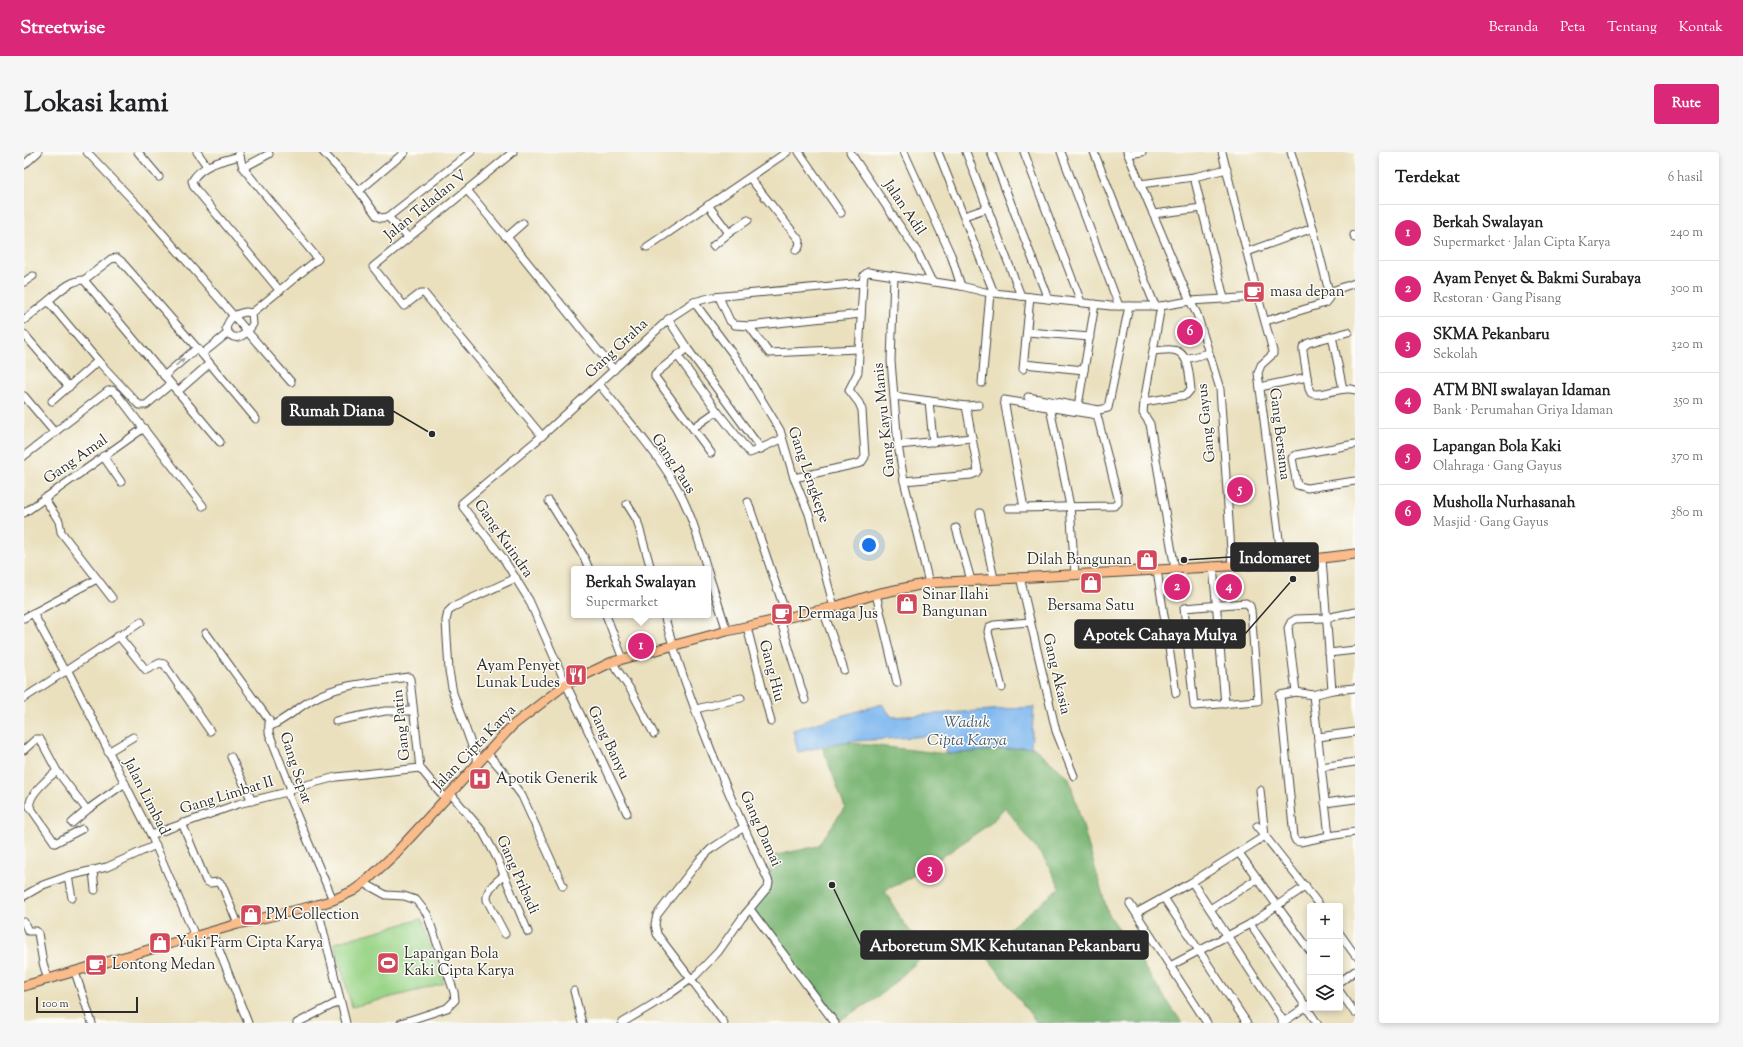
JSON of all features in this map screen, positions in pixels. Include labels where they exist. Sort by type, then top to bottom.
[{"type":"main road","name":"Jalan Cipta Karya","points":[[24,986],[238,924],[333,900],[353,891],[364,883],[395,854],[447,795],[512,726],[566,684],[612,662],[727,631],[823,610],[876,594],[929,583],[1282,563],[1355,554]]},
{"type":"street","points":[[24,164],[38,152]]},
{"type":"street","points":[[87,152],[144,212],[292,382]]},
{"type":"street","points":[[138,152],[159,177]]},
{"type":"street","points":[[197,152],[207,166]]},
{"type":"street","points":[[359,191],[405,152]]},
{"type":"street","points":[[326,153],[359,191],[377,216],[381,218],[388,217],[471,152]]},
{"type":"street","name":"Jalan Teladan V","points":[[513,152],[373,267],[404,306],[421,293],[424,293],[542,436]]},
{"type":"street","points":[[647,248],[786,152]]},
{"type":"street","points":[[799,152],[841,213]]},
{"type":"street","name":"Jalan Adil","points":[[850,152],[918,253],[932,282]]},
{"type":"street","points":[[904,152],[950,255],[961,286]]},
{"type":"street","points":[[938,152],[964,216],[992,293],[982,383]]},
{"type":"street","points":[[966,152],[1021,296]]},
{"type":"street","points":[[991,152],[1048,299]]},
{"type":"street","points":[[1024,152],[1081,302]]},
{"type":"street","points":[[1061,152],[1119,306]]},
{"type":"street","points":[[1094,152],[1158,306],[1153,351],[1143,413],[1150,424],[1175,568]]},
{"type":"street","points":[[1127,153],[1142,152]]},
{"type":"street","name":"Gang Bersama","points":[[1222,152],[1273,351],[1273,354],[1260,365],[1258,373],[1282,563]]},
{"type":"street","points":[[1266,321],[1325,303],[1329,298],[1329,292],[1314,228],[1291,152]]},
{"type":"street","name":"Gang Gayus","points":[[1127,153],[1190,301],[1197,314],[1220,389],[1232,565]]},
{"type":"street","points":[[252,313],[253,324],[248,332],[238,338],[232,337],[226,329],[227,323],[234,315],[246,312],[252,313],[280,291],[318,259],[243,168],[239,154],[207,166],[196,175],[192,181],[194,186],[280,291]]},
{"type":"street","points":[[243,168],[270,154]]},
{"type":"street","points":[[1140,184],[1194,177],[1226,169]]},
{"type":"street","points":[[1194,177],[1224,298]]},
{"type":"street","points":[[750,178],[800,241],[799,247],[796,250]]},
{"type":"street","points":[[467,190],[507,237],[614,370]]},
{"type":"street","points":[[708,205],[729,232]]},
{"type":"street","points":[[964,216],[988,208]]},
{"type":"street","points":[[1153,214],[1202,208]]},
{"type":"street","points":[[388,217],[408,237]]},
{"type":"street","points":[[713,246],[729,232],[748,220]]},
{"type":"street","points":[[507,237],[523,223]]},
{"type":"street","points":[[1247,252],[1314,228]]},
{"type":"street","points":[[24,320],[68,285],[77,280],[84,280],[111,258],[117,258],[197,348],[256,419]]},
{"type":"street","points":[[794,478],[861,463],[864,461],[862,410],[859,403],[849,390],[858,372],[858,349],[863,283],[864,275],[868,272],[961,286],[992,293],[1119,306],[1158,306],[1190,301],[1258,297]]},
{"type":"street","points":[[24,282],[33,276]]},
{"type":"street","name":"Gang Kayu Manis","points":[[894,276],[892,361],[898,445],[904,481],[929,583]]},
{"type":"street","points":[[84,280],[220,442]]},
{"type":"street","name":"Gang Graha","points":[[542,436],[668,319],[694,302],[719,297],[863,283]]},
{"type":"street","points":[[1329,292],[1355,283]]},
{"type":"street","points":[[719,297],[730,321],[735,325],[749,326],[861,314]]},
{"type":"street","points":[[1030,297],[1024,366],[1084,370]]},
{"type":"street","points":[[48,301],[98,360],[139,405],[146,405],[171,384]]},
{"type":"street","name":"Gang Lengkepe","points":[[694,302],[738,361],[780,430],[794,478],[809,514],[834,607]]},
{"type":"street","points":[[1078,406],[1095,304]]},
{"type":"street","points":[[1028,397],[1106,410],[1110,404],[1129,306]]},
{"type":"street","points":[[668,319],[687,348],[761,449]]},
{"type":"street","points":[[749,326],[769,353],[858,349]]},
{"type":"street","points":[[1028,332],[1090,337]]},
{"type":"street","points":[[1348,332],[1308,343],[1303,347],[1309,389],[1313,394],[1343,389],[1355,390]]},
{"type":"street","points":[[202,354],[228,333]]},
{"type":"street","points":[[24,334],[69,387]]},
{"type":"street","points":[[1332,336],[1343,389]]},
{"type":"street","points":[[164,376],[197,348]]},
{"type":"street","points":[[687,348],[655,374],[655,377],[711,453]]},
{"type":"street","points":[[1144,402],[1186,395],[1191,389],[1186,359],[1178,351],[1153,351]]},
{"type":"street","points":[[1186,359],[1208,353]]},
{"type":"street","points":[[677,355],[717,411],[750,453],[782,439]]},
{"type":"street","points":[[52,401],[98,360]]},
{"type":"street","points":[[177,392],[209,364]]},
{"type":"street","points":[[1260,387],[1307,377]]},
{"type":"street","name":"Gang Paus","points":[[599,384],[662,465],[676,487],[699,540],[707,566]]},
{"type":"street","points":[[24,456],[108,391],[112,390],[117,394],[144,428],[203,506]]},
{"type":"street","points":[[24,396],[55,433]]},
{"type":"street","points":[[894,396],[966,406],[979,405]]},
{"type":"street","points":[[1008,508],[1024,508],[1070,506],[1114,506],[1118,503],[1097,415],[1004,400],[1003,402],[1024,508]]},
{"type":"street","points":[[929,401],[933,442]]},
{"type":"street","points":[[904,481],[971,475],[976,473],[978,470],[966,406]]},
{"type":"street","points":[[1050,408],[1070,506],[1075,574]]},
{"type":"street","points":[[693,428],[717,411]]},
{"type":"street","name":"Gang Amal","points":[[24,512],[144,428]]},
{"type":"street","name":"Gang Kuindra","points":[[542,436],[462,503],[503,558],[529,600],[566,684]]},
{"type":"street","points":[[898,445],[972,438]]},
{"type":"street","points":[[1355,444],[1296,455],[1292,458],[1297,485],[1301,487],[1307,488],[1355,480]]},
{"type":"street","points":[[103,456],[121,482]]},
{"type":"street","points":[[44,498],[59,521],[61,532],[112,598]]},
{"type":"street","points":[[549,501],[584,557],[588,566]]},
{"type":"street","points":[[748,502],[783,618],[805,700]]},
{"type":"street","points":[[627,504],[637,520],[650,566]]},
{"type":"street","points":[[980,513],[994,579]]},
{"type":"street","points":[[956,528],[971,580]]},
{"type":"street","points":[[1322,559],[1332,690]]},
{"type":"street","points":[[1213,566],[1225,704]]},
{"type":"street","points":[[1157,570],[1176,693]]},
{"type":"street","name":"Gang Akasia","points":[[1020,577],[1056,731],[1074,776]]},
{"type":"street","points":[[478,763],[452,693],[446,621],[448,612],[452,608],[516,578]]},
{"type":"street","points":[[24,618],[97,579]]},
{"type":"street","name":"Gang Paus","points":[[711,580],[727,631]]},
{"type":"street","points":[[876,594],[897,683]]},
{"type":"street","points":[[1246,603],[1250,606],[1258,701],[1194,706],[1183,610],[1187,607],[1216,607],[1246,603]]},
{"type":"street","points":[[823,610],[844,670]]},
{"type":"street","points":[[1296,692],[1288,628],[1291,622],[1296,620],[1326,618],[1355,612]]},
{"type":"street","name":"Jalan Limbad","points":[[33,613],[125,783],[156,845],[195,936]]},
{"type":"street","points":[[607,618],[623,659]]},
{"type":"street","name":"Gang Damai","points":[[665,618],[696,709],[744,827],[769,882],[768,887],[750,909]]},
{"type":"street","points":[[24,698],[66,672],[118,635],[141,622]]},
{"type":"street","points":[[1002,688],[988,627],[994,625],[1030,622]]},
{"type":"street","name":"Gang Hiu","points":[[747,627],[772,722]]},
{"type":"street","name":"Gang Sepat","points":[[206,633],[269,720],[269,733],[289,790],[333,900]]},
{"type":"street","points":[[118,635],[146,670],[160,663],[164,664],[210,731]]},
{"type":"street","points":[[1329,652],[1355,650]]},
{"type":"street","points":[[612,662],[632,692],[654,734]]},
{"type":"street","name":"Gang Patin","points":[[269,727],[284,720],[312,699],[332,690],[409,677],[420,768],[447,795]]},
{"type":"street","name":"Gang Banyu","points":[[566,684],[627,813]]},
{"type":"street","points":[[1355,688],[1332,690],[1313,695],[1296,692],[1280,695],[1294,837],[1296,841],[1300,842],[1355,832]]},
{"type":"street","points":[[1313,695],[1328,836]]},
{"type":"street","points":[[696,709],[742,698]]},
{"type":"street","points":[[336,721],[385,711],[413,711]]},
{"type":"street","points":[[1318,737],[1355,732]]},
{"type":"street","points":[[108,752],[133,737]]},
{"type":"street","points":[[24,750],[36,739],[40,739],[57,771],[87,810]]},
{"type":"street","points":[[487,753],[522,796],[563,886]]},
{"type":"street","points":[[231,757],[252,800]]},
{"type":"street","points":[[1321,767],[1355,762]]},
{"type":"street","name":"Gang Limbat II","points":[[151,835],[252,800],[336,777],[420,768]]},
{"type":"street","points":[[57,771],[44,780],[27,805],[55,843],[82,829]]},
{"type":"street","points":[[72,823],[87,810],[125,783]]},
{"type":"street","points":[[1260,790],[1265,836]]},
{"type":"street","name":"Gang Pribadi","points":[[447,795],[482,832],[497,858],[528,932]]},
{"type":"street","points":[[1325,803],[1355,799]]},
{"type":"street","points":[[182,823],[206,881],[210,883],[218,882],[222,885],[238,924]]},
{"type":"street","points":[[1257,826],[1306,886],[1318,903]]},
{"type":"street","points":[[724,1023],[657,934],[655,924],[657,915],[699,861],[711,849],[744,827]]},
{"type":"street","points":[[1136,913],[1192,882],[1265,836]]},
{"type":"street","points":[[24,896],[43,885],[68,876],[108,868],[156,845]]},
{"type":"street","points":[[1239,853],[1307,947]]},
{"type":"street","points":[[93,871],[95,890]]},
{"type":"street","points":[[68,876],[72,898]]},
{"type":"street","points":[[504,876],[490,888],[487,893],[487,900],[505,934]]},
{"type":"street","points":[[1210,909],[1257,879]]},
{"type":"street","points":[[1192,882],[1283,1022],[1307,1007]]},
{"type":"street","points":[[364,883],[386,895],[404,896],[416,900],[427,914],[454,992],[455,1000],[447,1008],[401,1023]]},
{"type":"street","points":[[1170,966],[1250,924],[1306,886]]},
{"type":"street","points":[[1164,898],[1247,1023]]},
{"type":"street","points":[[317,904],[346,1023]]},
{"type":"street","points":[[1130,904],[1208,1023]]},
{"type":"street","points":[[622,1023],[691,980],[718,952],[750,909],[835,1023]]},
{"type":"street","points":[[24,922],[28,931],[36,931],[38,933],[42,962],[48,980]]},
{"type":"street","points":[[1250,924],[1307,1005]]},
{"type":"street","points":[[212,932],[248,1023]]},
{"type":"street","points":[[1343,938],[1355,955]]},
{"type":"street","points":[[1343,980],[1355,971]]},
{"type":"street","points":[[75,972],[92,1023]]},
{"type":"street","points":[[574,991],[582,1023]]},
{"type":"street","points":[[1343,996],[1355,1013]]},
{"type":"street","points":[[296,1023],[340,1001]]},
{"type":"street","points":[[1311,1011],[1317,1023]]},
{"type":"green space","points":[[1231,480],[1248,480],[1248,500],[1232,502]]},
{"type":"green space","points":[[842,742],[947,754],[1033,747],[1069,778],[1108,913],[1182,1023],[1037,1023],[982,950],[1060,888],[1047,863],[1005,807],[991,823],[922,871],[885,891],[901,919],[927,953],[877,998],[835,1023],[750,909],[769,882],[772,856],[818,846],[845,807],[822,746]]},
{"type":"green space","name":"Lapangan Bola Kaki Cipta Karya","points":[[421,919],[444,984],[352,1007],[334,943]]},
{"type":"water","name":"Waduk Cipta Karya","points":[[882,704],[892,717],[1034,707],[1031,747],[947,754],[943,735],[842,742],[798,752],[793,730]]},
{"type":"place","name":"masa depan","points":[[1254,292]]},
{"type":"place","name":"Musholla Nurhasanah","points":[[1190,332]]},
{"type":"place","name":"Rumah Diana","points":[[432,434]]},
{"type":"place","name":"Lapangan Bola Kaki","points":[[1240,490]]},
{"type":"place","name":"Dilah Bangunan","points":[[1147,560]]},
{"type":"place","name":"Indomaret","points":[[1184,560]]},
{"type":"place","name":"Apotek Cahaya Mulya","points":[[1293,579]]},
{"type":"place","name":"Bersama Satu","points":[[1091,583]]},
{"type":"place","name":"Ayam Penyet & Bakmi Surabaya","points":[[1177,587]]},
{"type":"place","name":"ATM BNI swalayan Idaman","points":[[1229,587]]},
{"type":"place","name":"Sinar Ilahi Bangunan","points":[[907,604]]},
{"type":"place","name":"Dermaga Jus","points":[[782,614]]},
{"type":"place","name":"Berkah Swalayan","points":[[641,646]]},
{"type":"place","name":"Ayam Penyet Lunak Ludes","points":[[576,675]]},
{"type":"place","name":"Apotik Generik","points":[[480,779]]},
{"type":"place","name":"SKMA Pekanbaru","points":[[930,870]]},
{"type":"place","name":"Arboretum SMK Kehutanan Pekanbaru","points":[[832,885]]},
{"type":"place","name":"PM Collection","points":[[251,915]]},
{"type":"place","name":"Yuki Farm Cipta Karya","points":[[160,943]]},
{"type":"place","name":"Lapangan Bola Kaki Cipta Karya","points":[[388,963]]},
{"type":"place","name":"Lontong Medan","points":[[96,965]]}]
